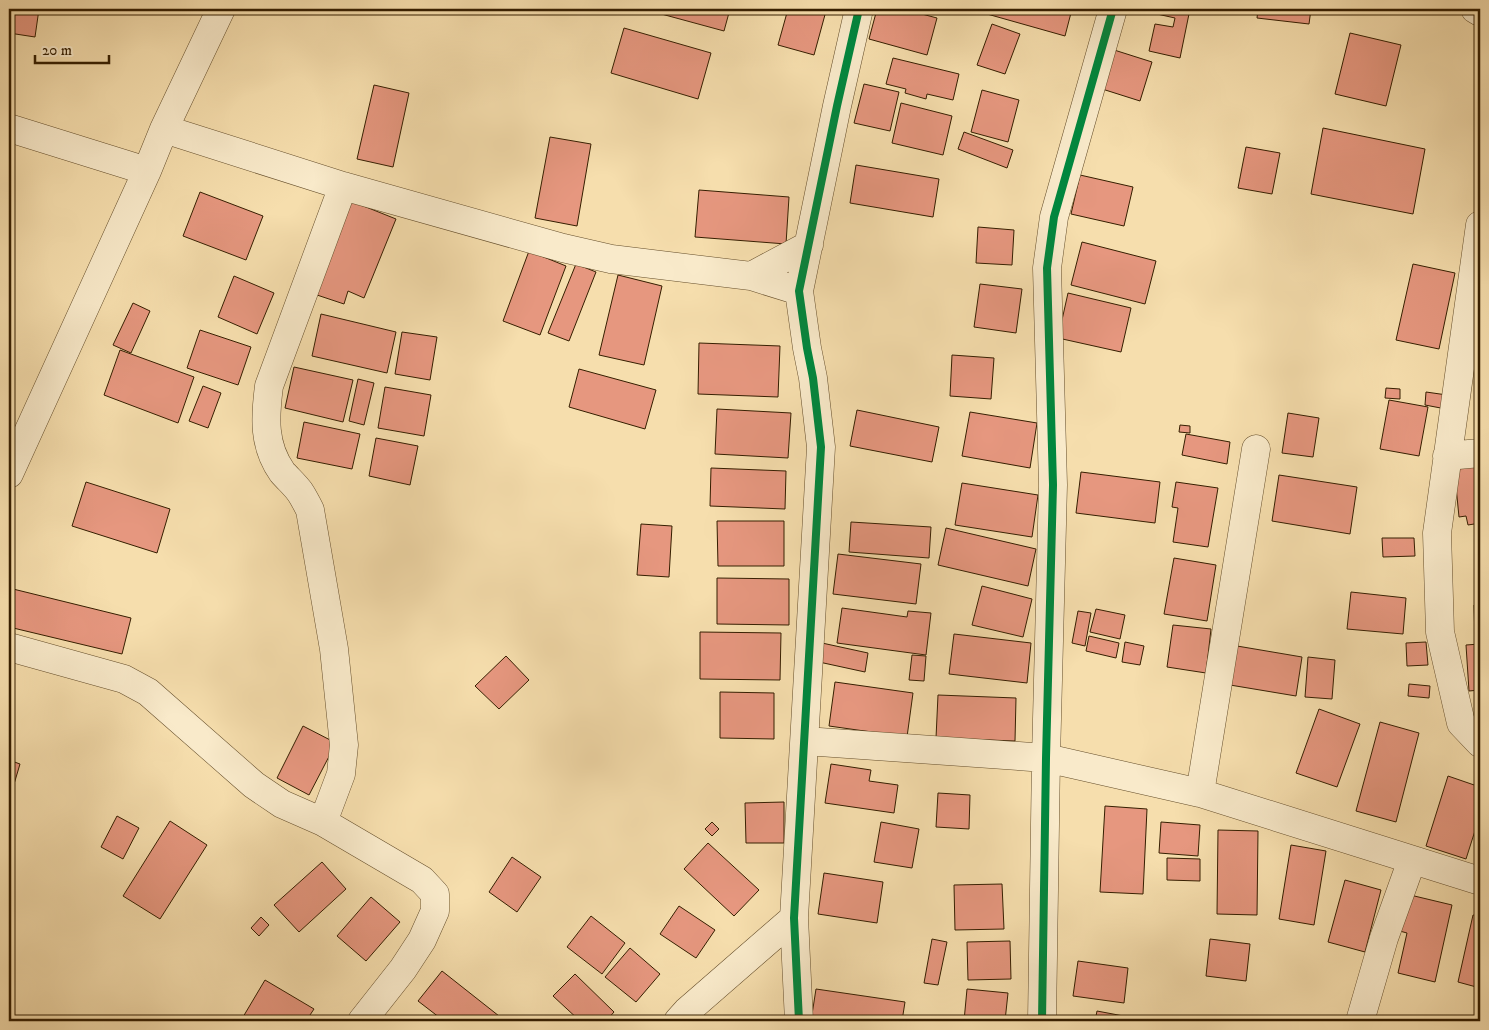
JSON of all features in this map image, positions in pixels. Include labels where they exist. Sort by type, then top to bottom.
[{"type":"street","points":[[9,474],[147,171],[164,129],[221,9]]},
{"type":"street","points":[[799,1021],[794,918],[805,741],[817,488],[821,447],[813,378],[799,291],[859,9]]},
{"type":"street","points":[[1042,1021],[1053,485],[1047,268],[1054,217],[1113,9]]},
{"type":"street","points":[[1475,9],[1480,12]]},
{"type":"street","points":[[9,128],[147,171]]},
{"type":"street","points":[[164,129],[343,186],[508,234],[612,259],[751,276],[799,291]]},
{"type":"street","points":[[323,822],[341,774],[344,745],[334,649],[310,510],[272,455],[267,437],[266,409],[269,386],[343,186]]},
{"type":"street","points":[[1480,225],[1436,533],[1440,632],[1461,722],[1480,743]]},
{"type":"street","points":[[751,276],[809,245]]},
{"type":"street","points":[[1200,793],[1256,449]]},
{"type":"street","points":[[1447,456],[1480,453]]},
{"type":"street","points":[[9,646],[124,679],[148,692],[254,785],[282,804],[323,822],[422,880],[435,894],[435,911],[422,940],[404,969],[362,1021]]},
{"type":"street","points":[[805,741],[1046,758],[1200,793],[1480,881]]},
{"type":"street","points":[[1360,1021],[1384,938],[1412,860]]},
{"type":"street","points":[[678,1021],[687,1011],[794,918]]},
{"type":"building","points":[[9,9],[39,9],[35,37],[9,33]]},
{"type":"building","points":[[643,9],[730,9],[724,31]]},
{"type":"building","points":[[788,9],[818,9],[826,11],[814,55],[778,45]]},
{"type":"building","points":[[877,9],[903,9],[937,18],[927,55],[869,39]]},
{"type":"building","points":[[981,9],[1072,9],[1065,36],[980,12]]},
{"type":"building","points":[[1158,9],[1190,9],[1180,58],[1149,51],[1155,24],[1173,27],[1175,18],[1157,14]]},
{"type":"building","points":[[1258,9],[1311,9],[1309,24],[1257,18]]},
{"type":"building","points":[[992,24],[1020,34],[1005,74],[977,65]]},
{"type":"building","points":[[624,28],[711,53],[698,99],[611,73]]},
{"type":"building","points":[[1350,33],[1401,45],[1386,106],[1335,94]]},
{"type":"building","points":[[1111,49],[1152,62],[1140,101],[1099,88]]},
{"type":"building","points":[[893,58],[959,74],[953,100],[927,94],[926,99],[905,93],[906,89],[886,84]]},
{"type":"building","points":[[864,84],[899,92],[890,131],[854,123]]},
{"type":"building","points":[[374,85],[409,93],[393,167],[357,159]]},
{"type":"building","points":[[982,90],[1019,100],[1008,142],[971,132]]},
{"type":"building","points":[[901,103],[952,116],[943,155],[892,143]]},
{"type":"building","points":[[1323,128],[1425,149],[1413,214],[1311,194]]},
{"type":"building","points":[[964,132],[1013,150],[1007,168],[958,149]]},
{"type":"building","points":[[550,137],[591,144],[577,226],[535,218]]},
{"type":"building","points":[[1246,147],[1280,153],[1272,194],[1238,188]]},
{"type":"building","points":[[856,165],[939,179],[933,217],[850,203]]},
{"type":"building","points":[[1080,175],[1133,187],[1124,226],[1071,214]]},
{"type":"building","points":[[699,190],[789,197],[786,244],[695,237]]},
{"type":"building","points":[[200,192],[263,216],[246,260],[183,236]]},
{"type":"building","points":[[351,201],[396,219],[364,298],[348,291],[344,304],[314,294]]},
{"type":"building","points":[[978,227],[1014,230],[1012,265],[976,263]]},
{"type":"building","points":[[1082,242],[1156,261],[1145,304],[1071,285]]},
{"type":"building","points":[[529,251],[566,266],[540,335],[503,321]]},
{"type":"building","points":[[576,264],[596,272],[569,341],[548,333]]},
{"type":"building","points":[[1413,264],[1455,273],[1439,349],[1396,340]]},
{"type":"building","points":[[618,275],[662,286],[644,365],[599,355]]},
{"type":"building","points":[[234,276],[274,293],[257,334],[218,317]]},
{"type":"building","points":[[980,284],[1022,289],[1016,333],[974,327]]},
{"type":"building","points":[[1068,293],[1131,308],[1121,352],[1058,338]]},
{"type":"building","points":[[133,303],[150,311],[131,353],[113,345]]},
{"type":"building","points":[[321,314],[396,332],[387,373],[312,356]]},
{"type":"building","points":[[200,330],[251,347],[238,385],[187,368]]},
{"type":"building","points":[[402,332],[437,337],[430,380],[395,374]]},
{"type":"building","points":[[699,343],[780,346],[778,397],[698,394]]},
{"type":"building","points":[[120,350],[194,377],[178,423],[104,395]]},
{"type":"building","points":[[952,355],[994,358],[991,399],[950,396]]},
{"type":"building","points":[[294,367],[353,380],[343,422],[285,408]]},
{"type":"building","points":[[579,369],[656,390],[645,429],[569,407]]},
{"type":"building","points":[[358,379],[374,383],[364,425],[349,421]]},
{"type":"building","points":[[203,386],[221,393],[208,428],[189,421]]},
{"type":"building","points":[[385,387],[431,395],[424,436],[378,428]]},
{"type":"building","points":[[1386,388],[1400,389],[1400,399],[1385,398]]},
{"type":"building","points":[[1426,392],[1447,395],[1446,409],[1425,405]]},
{"type":"building","points":[[1389,400],[1428,407],[1419,456],[1380,449]]},
{"type":"building","points":[[717,409],[791,413],[788,458],[715,454]]},
{"type":"building","points":[[857,410],[939,427],[932,462],[850,446]]},
{"type":"building","points":[[970,412],[1037,423],[1030,468],[962,456]]},
{"type":"building","points":[[1288,413],[1319,418],[1313,457],[1282,453]]},
{"type":"building","points":[[304,422],[360,434],[352,469],[297,458]]},
{"type":"building","points":[[1180,425],[1190,426],[1190,433],[1179,432]]},
{"type":"building","points":[[1186,434],[1230,442],[1227,464],[1182,455]]},
{"type":"building","points":[[376,438],[418,446],[410,485],[369,476]]},
{"type":"building","points":[[1480,461],[1480,523],[1468,525],[1466,516],[1459,517],[1455,476],[1456,465]]},
{"type":"building","points":[[711,468],[786,471],[785,509],[710,506]]},
{"type":"building","points":[[1081,472],[1160,482],[1155,523],[1076,513]]},
{"type":"building","points":[[1279,475],[1357,487],[1350,534],[1272,521]]},
{"type":"building","points":[[86,482],[170,509],[157,553],[72,526]]},
{"type":"building","points":[[1176,482],[1218,488],[1208,547],[1173,542],[1178,508],[1172,507]]},
{"type":"building","points":[[962,483],[1038,495],[1032,537],[955,525]]},
{"type":"building","points":[[717,521],[784,521],[784,566],[718,566]]},
{"type":"building","points":[[851,522],[931,527],[929,558],[849,552]]},
{"type":"building","points":[[641,524],[672,526],[669,577],[637,575]]},
{"type":"building","points":[[946,528],[1036,549],[1028,586],[938,565]]},
{"type":"building","points":[[1382,538],[1414,538],[1415,556],[1383,557]]},
{"type":"building","points":[[838,554],[921,564],[916,604],[833,594]]},
{"type":"building","points":[[1174,558],[1216,565],[1207,621],[1164,614]]},
{"type":"building","points":[[717,578],[789,579],[789,625],[717,624]]},
{"type":"building","points":[[982,586],[1032,599],[1023,637],[972,625]]},
{"type":"building","points":[[9,588],[131,618],[122,654],[9,627]]},
{"type":"building","points":[[1351,592],[1406,598],[1403,634],[1347,629]]},
{"type":"building","points":[[1474,605],[1480,605],[1480,639],[1475,639]]},
{"type":"building","points":[[842,608],[907,617],[908,611],[931,613],[926,655],[837,643]]},
{"type":"building","points":[[1096,609],[1125,615],[1120,639],[1090,632]]},
{"type":"building","points":[[1078,611],[1091,613],[1085,646],[1072,643]]},
{"type":"building","points":[[1173,625],[1211,629],[1206,673],[1167,667]]},
{"type":"building","points":[[700,632],[781,633],[780,680],[700,679]]},
{"type":"building","points":[[954,634],[1031,643],[1027,683],[949,674]]},
{"type":"building","points":[[1089,636],[1119,643],[1116,658],[1086,651]]},
{"type":"building","points":[[1125,642],[1144,646],[1140,665],[1122,662]]},
{"type":"building","points":[[1426,642],[1428,665],[1407,666],[1406,643]]},
{"type":"building","points":[[822,643],[868,653],[865,672],[819,662]]},
{"type":"building","points":[[1480,644],[1480,690],[1469,691],[1466,645]]},
{"type":"building","points":[[1237,646],[1302,657],[1296,696],[1230,685]]},
{"type":"building","points":[[912,655],[926,656],[924,681],[909,680]]},
{"type":"building","points":[[506,656],[529,680],[499,709],[475,686]]},
{"type":"building","points":[[1308,657],[1335,660],[1332,699],[1305,697]]},
{"type":"building","points":[[835,682],[913,693],[907,737],[829,726]]},
{"type":"building","points":[[1409,684],[1430,686],[1429,698],[1408,696]]},
{"type":"building","points":[[720,692],[774,693],[774,739],[720,738]]},
{"type":"building","points":[[938,695],[1016,698],[1015,741],[936,738]]},
{"type":"building","points":[[1319,709],[1360,724],[1337,787],[1296,773]]},
{"type":"building","points":[[1380,722],[1419,733],[1396,822],[1356,811]]},
{"type":"building","points":[[303,726],[336,743],[309,795],[277,778]]},
{"type":"building","points":[[9,760],[20,764],[9,801]]},
{"type":"building","points":[[831,764],[871,770],[869,781],[898,785],[894,813],[825,803]]},
{"type":"building","points":[[1448,776],[1480,787],[1480,815],[1466,859],[1426,846]]},
{"type":"building","points":[[938,793],[970,795],[969,829],[936,827]]},
{"type":"building","points":[[784,802],[784,843],[746,843],[745,803]]},
{"type":"building","points":[[1105,806],[1147,809],[1143,894],[1100,892]]},
{"type":"building","points":[[117,816],[139,828],[123,859],[101,847]]},
{"type":"building","points":[[170,821],[207,845],[160,919],[123,896]]},
{"type":"building","points":[[712,822],[719,829],[712,836],[705,829]]},
{"type":"building","points":[[881,822],[919,829],[912,868],[874,862]]},
{"type":"building","points":[[1161,822],[1200,825],[1198,856],[1159,853]]},
{"type":"building","points":[[1218,830],[1258,831],[1257,915],[1217,914]]},
{"type":"building","points":[[708,843],[759,890],[734,916],[684,869]]},
{"type":"building","points":[[1291,845],[1326,851],[1314,925],[1279,919]]},
{"type":"building","points":[[512,857],[541,877],[517,912],[489,892]]},
{"type":"building","points":[[1167,858],[1200,859],[1200,881],[1167,880]]},
{"type":"building","points":[[322,862],[346,889],[299,932],[274,905]]},
{"type":"building","points":[[824,873],[883,882],[877,923],[818,914]]},
{"type":"building","points":[[1345,880],[1381,890],[1365,952],[1328,942]]},
{"type":"building","points":[[1002,884],[1004,929],[955,930],[954,885]]},
{"type":"building","points":[[1406,894],[1452,905],[1435,982],[1398,973],[1407,933],[1396,930]]},
{"type":"building","points":[[371,897],[400,922],[366,961],[337,936]]},
{"type":"building","points":[[679,906],[715,930],[696,958],[660,934]]},
{"type":"building","points":[[1473,915],[1480,916],[1480,988],[1458,982]]},
{"type":"building","points":[[591,916],[625,943],[602,974],[567,947]]},
{"type":"building","points":[[261,917],[269,925],[259,936],[251,928]]},
{"type":"building","points":[[932,939],[947,942],[938,985],[924,983]]},
{"type":"building","points":[[1210,939],[1250,944],[1246,981],[1206,976]]},
{"type":"building","points":[[1010,941],[1011,979],[968,980],[967,942]]},
{"type":"building","points":[[630,948],[660,974],[636,1002],[605,977]]},
{"type":"building","points":[[1078,961],[1128,968],[1124,1003],[1073,996]]},
{"type":"building","points":[[442,971],[499,1016],[495,1021],[444,1021],[418,1001]]},
{"type":"building","points":[[575,974],[614,1012],[606,1021],[580,1021],[553,996]]},
{"type":"building","points":[[265,980],[314,1009],[306,1021],[249,1021],[243,1017]]},
{"type":"building","points":[[816,989],[905,1002],[902,1021],[811,1021]]},
{"type":"building","points":[[967,989],[1008,993],[1005,1021],[964,1021]]},
{"type":"building","points":[[1097,1011],[1150,1021],[1095,1021]]},
{"type":"cycle path","points":[[799,1021],[794,918],[821,447],[813,378],[799,291],[859,9]]},
{"type":"cycle path","points":[[1042,1021],[1053,485],[1047,268],[1054,217],[1113,9]]}]
